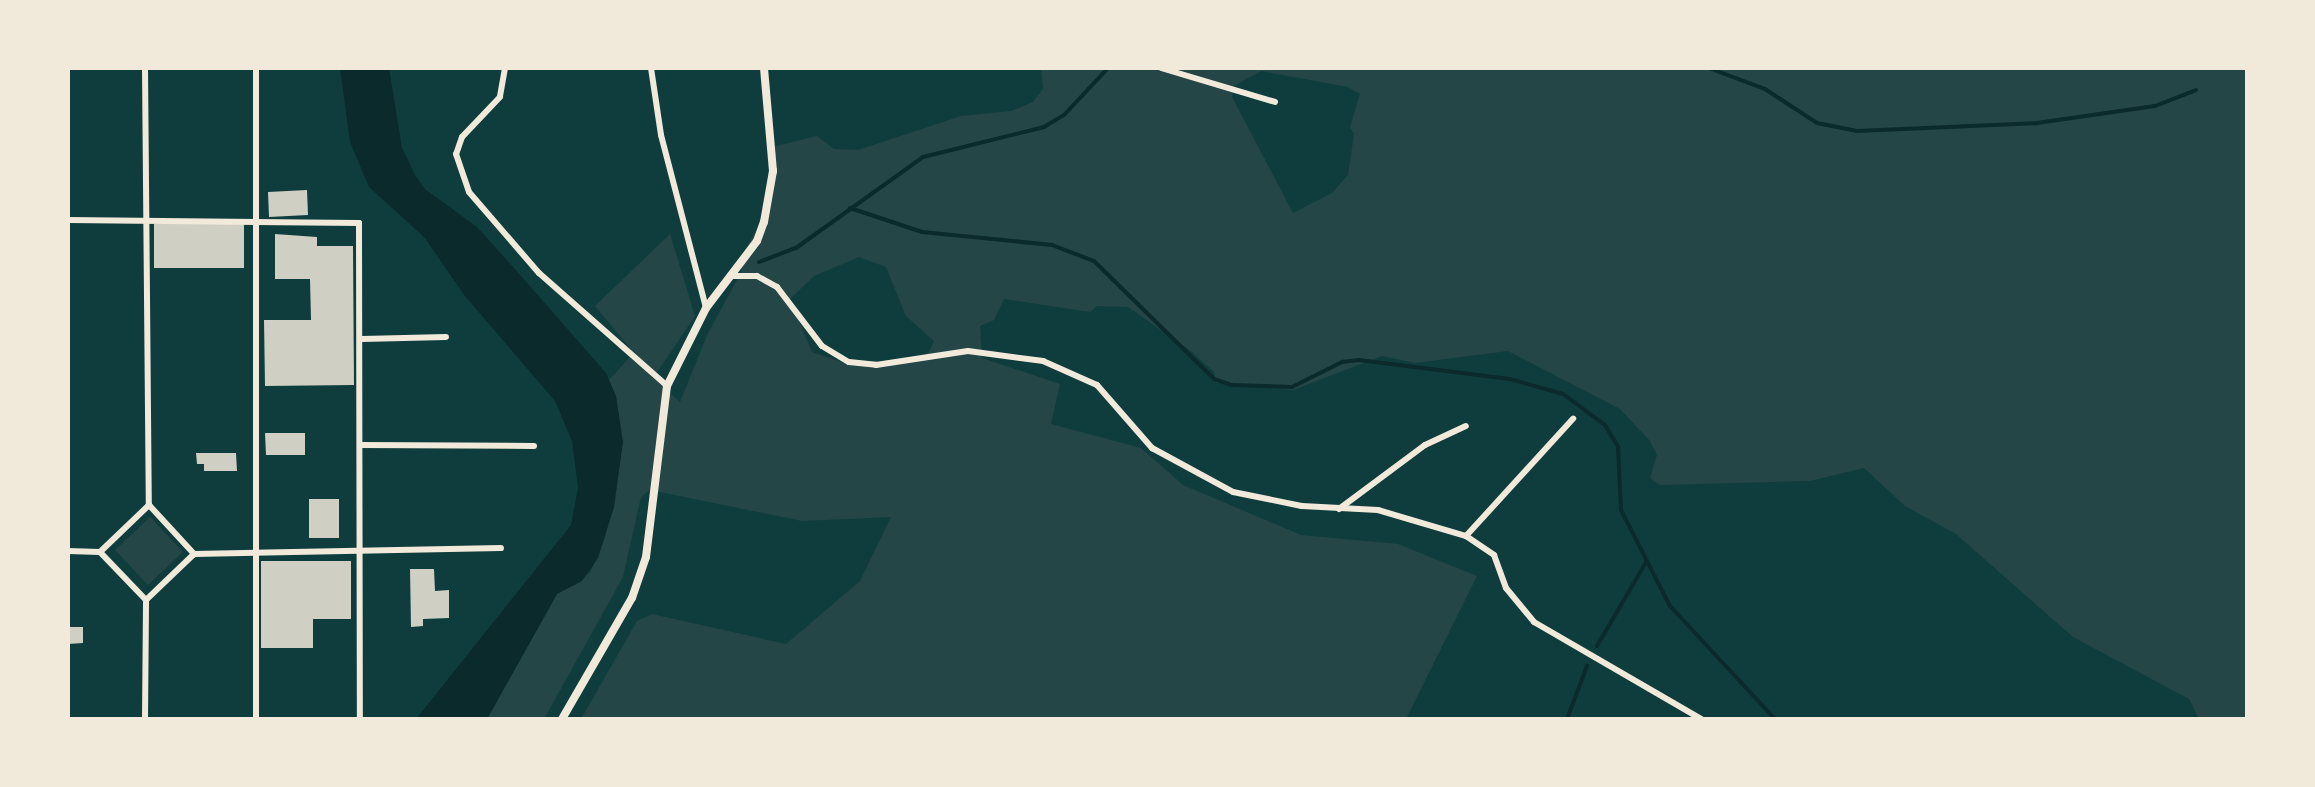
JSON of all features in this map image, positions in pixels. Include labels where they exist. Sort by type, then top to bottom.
[{"type":"main road","points":[[562,719],[632,598],[646,557],[667,386],[706,308],[757,241],[772,186],[764,68]]},
{"type":"street","points":[[145,68],[149,505],[194,554]]},
{"type":"street","points":[[256,68],[256,719]]},
{"type":"street","points":[[505,68],[504,86],[494,105],[462,137],[456,154],[469,192],[539,273],[667,386]]},
{"type":"street","points":[[651,68],[661,135],[706,308]]},
{"type":"street","points":[[1161,68],[1275,102]]},
{"type":"street","points":[[68,220],[353,220],[362,229],[360,719]]},
{"type":"street","points":[[733,276],[757,276],[777,287],[822,346],[849,362],[876,365],[968,351],[1043,361],[1097,385],[1128,427],[1189,470],[1257,498],[1339,509],[1378,510],[1466,536],[1490,549],[1506,588],[1534,622],[1701,719]]},
{"type":"street","points":[[362,339],[446,337]]},
{"type":"street","points":[[1466,536],[1573,419]]},
{"type":"street","points":[[1339,509],[1425,445],[1466,426]]},
{"type":"street","points":[[360,445],[534,446]]},
{"type":"street","points":[[100,552],[149,505]]},
{"type":"street","points":[[146,600],[194,554],[501,548]]},
{"type":"street","points":[[68,551],[100,552],[146,600],[145,719]]},
{"type":"street","points":[[569,705],[571,719]]},
{"type":"shaded area","points":[[340,68],[389,68],[402,148],[415,175],[425,189],[477,227],[606,373],[616,396],[623,442],[614,507],[598,558],[582,581],[557,594],[487,719],[416,719],[571,525],[578,488],[572,441],[555,401],[465,296],[424,237],[369,187],[350,142]]},
{"type":"shaded area","points":[[1041,68],[2247,68],[2247,719],[2199,719],[2189,699],[2073,637],[1956,534],[1905,506],[1864,468],[1810,481],[1660,485],[1650,478],[1657,455],[1650,441],[1620,409],[1508,351],[1415,363],[1382,356],[1293,390],[1216,383],[1214,372],[1192,352],[1128,307],[1097,306],[1090,312],[1004,299],[994,320],[980,326],[982,358],[1060,384],[1051,424],[1141,448],[1183,485],[1301,535],[1398,544],[1477,576],[1406,719],[581,719],[637,621],[652,614],[786,644],[860,581],[891,517],[802,521],[650,490],[641,497],[623,577],[544,719],[487,719],[557,594],[590,573],[605,538],[623,442],[609,380],[630,357],[680,402],[708,333],[741,273],[743,254],[769,207],[772,147],[817,136],[834,149],[858,150],[961,116],[1011,111],[1033,102],[1043,89]],"holes":[[[1261,71],[1348,87],[1360,94],[1350,127],[1354,134],[1348,175],[1332,193],[1293,213],[1232,97],[1234,86]],[[859,257],[886,267],[906,316],[934,341],[929,352],[912,360],[845,363],[812,352],[790,299],[814,276]]]},
{"type":"shaded area","points":[[670,234],[695,316],[654,377],[595,306]]},
{"type":"shaded area","points":[[150,517],[183,552],[148,585],[115,550]]},
{"type":"building","points":[[307,190],[308,215],[269,217],[268,192]]},
{"type":"building","points":[[154,224],[244,224],[244,268],[154,268]]},
{"type":"building","points":[[275,234],[317,237],[317,246],[353,246],[354,385],[265,386],[264,320],[311,320],[310,279],[275,279]]},
{"type":"building","points":[[265,433],[305,433],[305,455],[266,455]]},
{"type":"building","points":[[196,453],[236,453],[237,471],[204,471],[204,464],[197,464]]},
{"type":"building","points":[[309,499],[339,499],[339,538],[309,538]]},
{"type":"building","points":[[261,561],[351,561],[351,619],[313,619],[313,648],[261,648]]},
{"type":"building","points":[[410,569],[434,569],[435,591],[449,590],[449,618],[423,619],[423,626],[411,627]]},
{"type":"building","points":[[68,627],[83,627],[83,643],[68,644]]},
{"type":"waterway","points":[[759,262],[796,248],[923,157],[1044,127],[1064,115],[1108,68]]},
{"type":"waterway","points":[[1265,68],[1294,68]]},
{"type":"waterway","points":[[1709,68],[1765,89],[1817,123],[1857,131],[2037,123],[2155,106],[2196,90]]},
{"type":"waterway","points":[[850,208],[922,232],[1052,245],[1094,261],[1214,379],[1231,385],[1292,387],[1342,362],[1359,360],[1510,379],[1563,394],[1605,425],[1618,447],[1621,510],[1670,606],[1775,719]]},
{"type":"waterway","points":[[1597,646],[1646,562]]},
{"type":"waterway","points":[[1567,719],[1587,666]]}]
